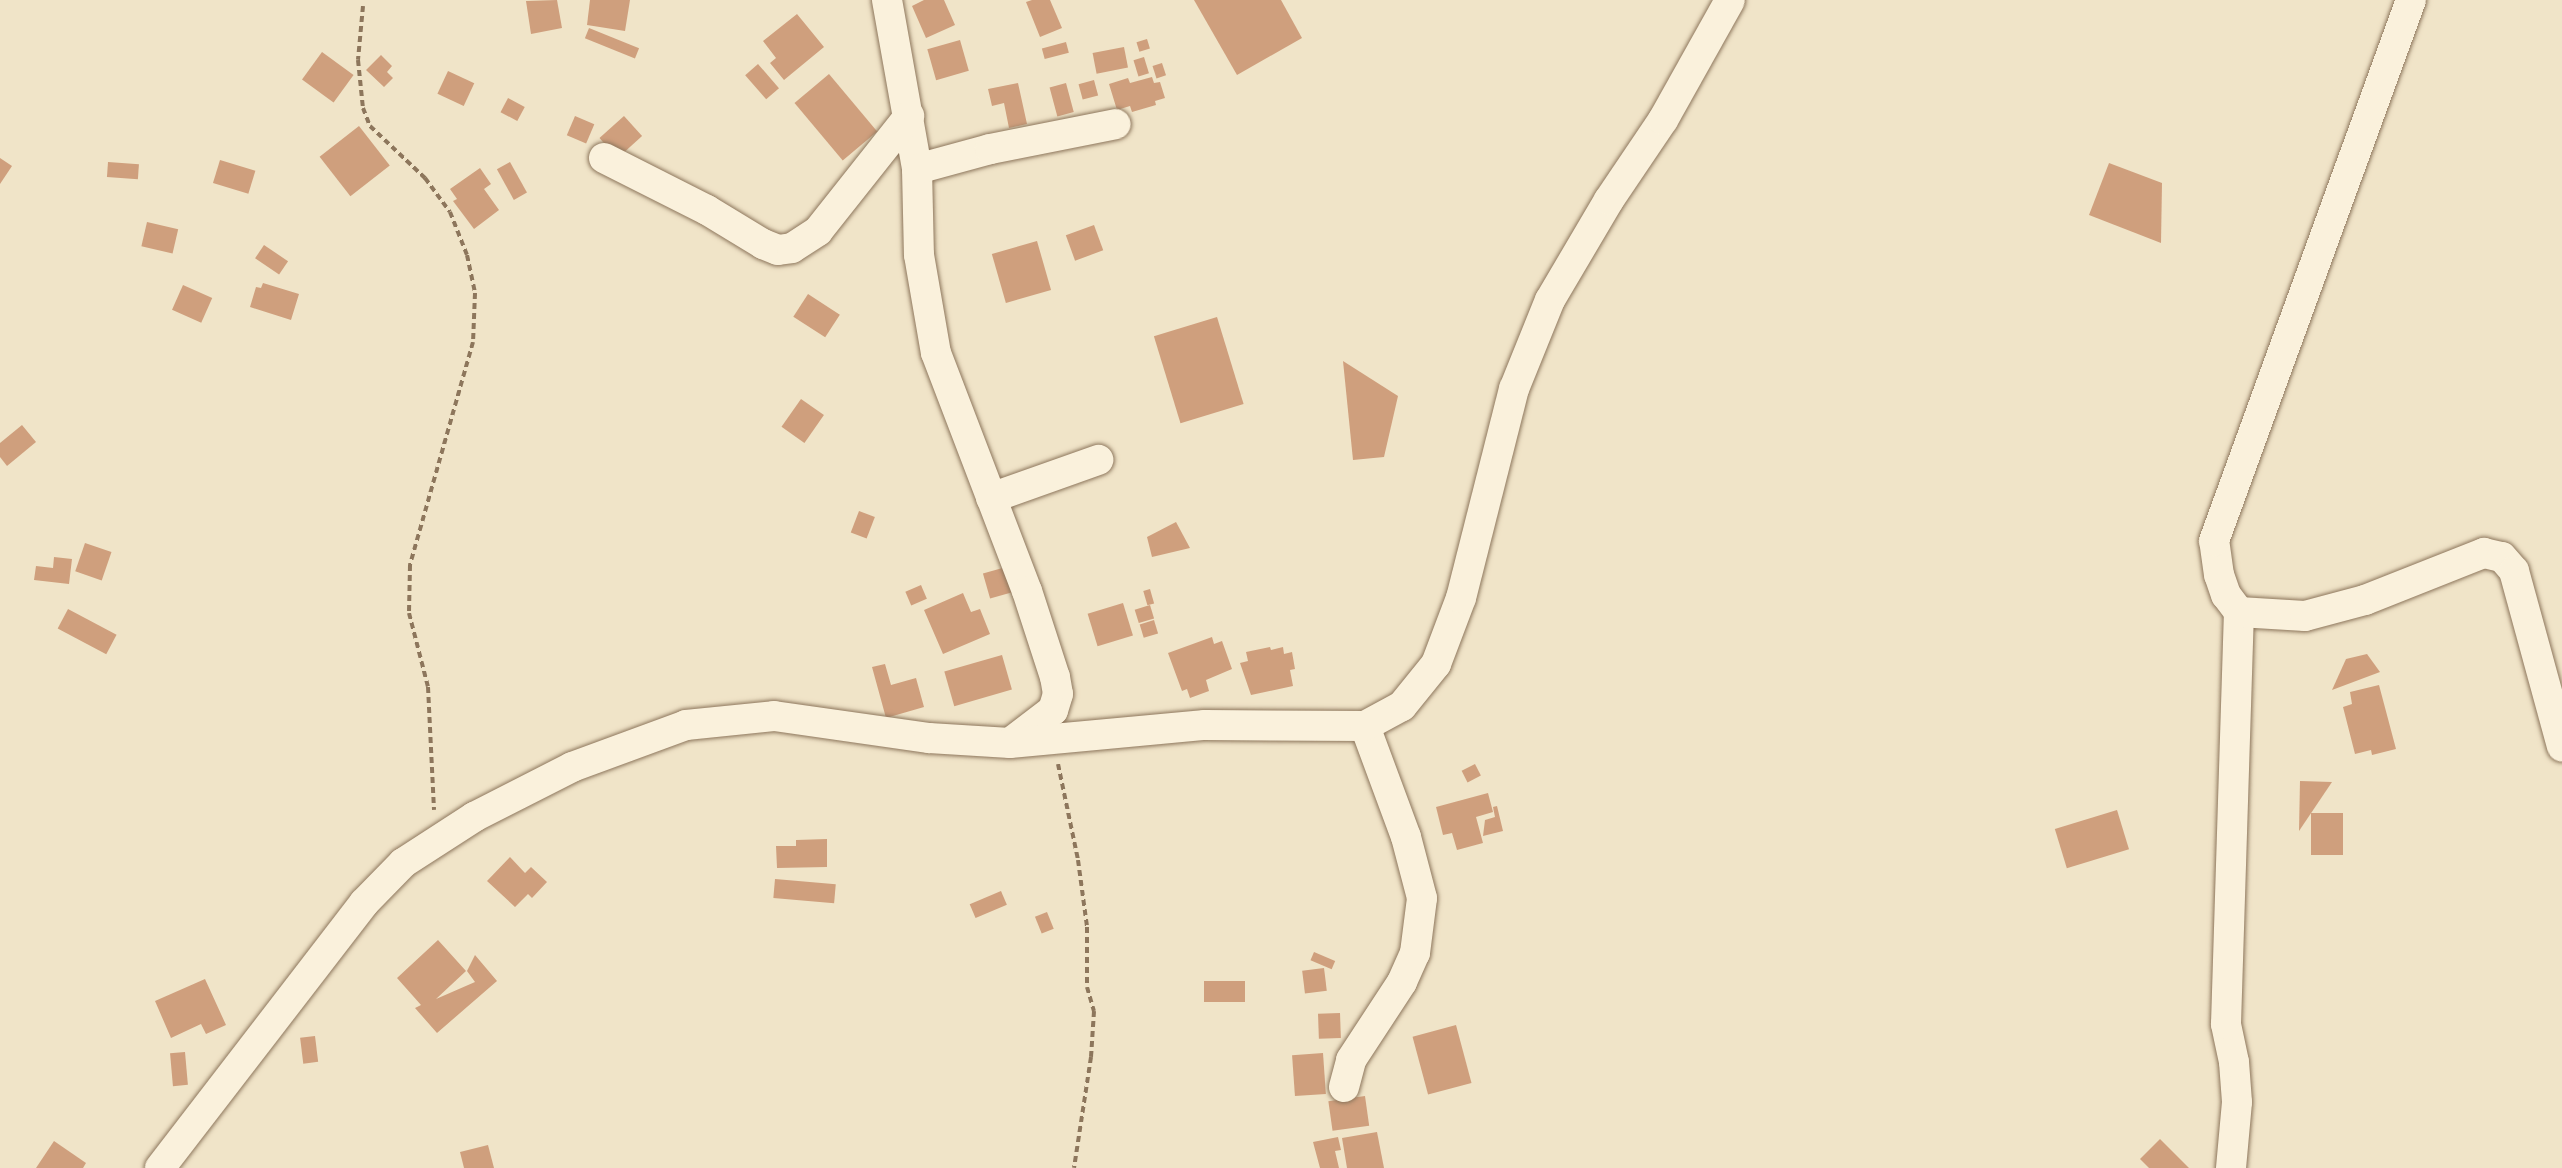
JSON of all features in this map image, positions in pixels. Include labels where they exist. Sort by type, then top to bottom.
[{"type":"street","points":[[887,0],[917,169],[919,255],[936,353],[1027,591],[1058,694],[1053,710],[1010,743]]},
{"type":"street","points":[[160,1168],[364,903],[403,863],[436,840],[572,767],[686,725],[774,716],[929,738],[1010,743],[1205,725],[1365,726],[1402,706],[1436,664],[1461,598],[1514,389],[1550,300],[1609,200],[1663,120],[1730,0]]},
{"type":"street","points":[[2231,1168],[2237,1102],[2234,1062],[2226,1024],[2239,612],[2226,595],[2219,575],[2214,541],[2411,0]]},
{"type":"street","points":[[604,158],[778,250],[792,248],[818,231],[909,116]]},
{"type":"street","points":[[917,169],[990,149],[1116,124]]},
{"type":"street","points":[[991,498],[1098,460]]},
{"type":"street","points":[[2239,612],[2305,616],[2365,600],[2484,553],[2502,557],[2514,571],[2562,747]]},
{"type":"street","points":[[1344,1087],[1358,1048],[1402,982],[1415,953],[1422,898],[1406,837],[1365,726]]},
{"type":"path","points":[[363,6],[358,60],[363,108],[370,126],[425,178],[450,212],[467,255],[475,293],[473,342],[410,565],[409,613],[428,687],[436,840]]},
{"type":"path","points":[[1054,741],[1078,860],[1087,927],[1087,987],[1094,1011],[1091,1057],[1074,1168]]},
{"type":"building","points":[[557,0],[562,28],[531,34],[526,1]]},
{"type":"building","points":[[590,0],[630,0],[625,31],[587,25]]},
{"type":"building","points":[[924,0],[944,0],[955,25],[926,38],[912,6]]},
{"type":"building","points":[[1050,0],[1062,28],[1040,37],[1026,2]]},
{"type":"building","points":[[1194,0],[1281,0],[1302,38],[1237,75]]},
{"type":"building","points":[[797,14],[824,47],[784,80],[770,63],[776,58],[763,41]]},
{"type":"building","points":[[589,28],[639,48],[635,58],[585,38]]},
{"type":"building","points":[[1147,39],[1150,49],[1139,52],[1136,42]]},
{"type":"building","points":[[960,40],[969,71],[936,80],[927,49]]},
{"type":"building","points":[[1066,42],[1069,53],[1045,59],[1042,48]]},
{"type":"building","points":[[1124,47],[1128,68],[1097,74],[1093,53]]},
{"type":"building","points":[[322,52],[354,75],[334,102],[302,80]]},
{"type":"building","points":[[381,55],[392,66],[387,72],[393,78],[384,87],[366,70]]},
{"type":"building","points":[[1144,57],[1149,73],[1138,76],[1133,60]]},
{"type":"building","points":[[1162,63],[1166,75],[1157,78],[1152,66]]},
{"type":"building","points":[[758,64],[779,88],[766,99],[745,75]]},
{"type":"building","points":[[448,71],[474,83],[464,106],[437,94]]},
{"type":"building","points":[[829,74],[877,131],[843,160],[795,103]]},
{"type":"building","points":[[1152,77],[1154,83],[1160,82],[1165,98],[1155,101],[1156,105],[1132,112],[1130,106],[1117,110],[1109,84],[1128,78],[1130,83]]},
{"type":"building","points":[[1094,80],[1098,95],[1083,100],[1079,84]]},
{"type":"building","points":[[1018,83],[1027,124],[1009,128],[1004,103],[992,106],[988,89]]},
{"type":"building","points":[[1066,83],[1074,112],[1057,116],[1050,87]]},
{"type":"building","points":[[508,98],[525,107],[517,121],[500,112]]},
{"type":"building","points":[[575,116],[594,124],[586,144],[567,135]]},
{"type":"building","points":[[624,116],[642,136],[618,158],[599,138]]},
{"type":"building","points":[[359,126],[390,165],[350,196],[320,157]]},
{"type":"building","points":[[0,158],[12,166],[0,184]]},
{"type":"building","points":[[220,160],[255,171],[248,194],[213,183]]},
{"type":"building","points":[[108,162],[139,164],[138,179],[107,177]]},
{"type":"building","points":[[510,162],[527,193],[514,200],[497,169]]},
{"type":"building","points":[[2109,163],[2162,183],[2161,243],[2089,215]]},
{"type":"building","points":[[480,168],[491,184],[484,189],[499,210],[474,229],[453,201],[457,199],[450,189]]},
{"type":"building","points":[[147,222],[178,229],[173,254],[141,246]]},
{"type":"building","points":[[1094,225],[1103,250],[1075,261],[1066,235]]},
{"type":"building","points":[[1037,241],[1051,290],[1006,303],[992,254]]},
{"type":"building","points":[[264,245],[288,261],[279,274],[255,258]]},
{"type":"building","points":[[263,283],[299,294],[291,320],[250,307],[256,287],[261,288]]},
{"type":"building","points":[[183,285],[212,298],[201,323],[172,310]]},
{"type":"building","points":[[808,294],[840,315],[825,337],[793,317]]},
{"type":"building","points":[[1217,317],[1244,404],[1180,423],[1154,336]]},
{"type":"building","points":[[1343,361],[1398,396],[1384,457],[1353,460]]},
{"type":"building","points":[[801,399],[824,415],[804,443],[781,427]]},
{"type":"building","points":[[22,425],[36,442],[7,466],[0,457],[0,443]]},
{"type":"building","points":[[859,511],[875,517],[867,539],[851,532]]},
{"type":"building","points":[[1176,522],[1190,548],[1152,557],[1147,537]]},
{"type":"building","points":[[85,543],[111,552],[102,580],[75,571]]},
{"type":"building","points":[[54,557],[72,559],[69,584],[34,580],[36,566],[53,568]]},
{"type":"building","points":[[1006,567],[1013,592],[990,599],[983,574]]},
{"type":"building","points":[[921,585],[927,599],[911,605],[905,592]]},
{"type":"building","points":[[1150,589],[1154,603],[1147,605],[1143,591]]},
{"type":"building","points":[[963,593],[971,612],[980,609],[990,634],[943,654],[924,610]]},
{"type":"building","points":[[1123,603],[1133,636],[1098,646],[1088,614]]},
{"type":"building","points":[[1150,605],[1154,618],[1139,623],[1135,610]]},
{"type":"building","points":[[68,609],[117,635],[106,654],[58,628]]},
{"type":"building","points":[[1154,620],[1158,633],[1144,638],[1140,624]]},
{"type":"building","points":[[1212,637],[1214,644],[1222,641],[1232,669],[1206,680],[1209,691],[1190,698],[1187,689],[1182,691],[1168,653]]},
{"type":"building","points":[[1270,647],[1271,650],[1283,647],[1284,654],[1292,652],[1295,669],[1290,670],[1293,686],[1251,695],[1240,663],[1248,661],[1246,652]]},
{"type":"building","points":[[2367,654],[2380,672],[2332,690],[2346,659]]},
{"type":"building","points":[[1002,655],[1012,690],[954,706],[944,672]]},
{"type":"building","points":[[885,664],[891,685],[916,678],[924,707],[886,718],[872,667]]},
{"type":"building","points":[[2379,685],[2396,749],[2372,755],[2371,750],[2355,754],[2343,707],[2352,704],[2350,692]]},
{"type":"building","points":[[1475,764],[1481,776],[1468,782],[1462,771]]},
{"type":"building","points":[[2300,781],[2332,782],[2299,831]]},
{"type":"building","points":[[1488,793],[1493,812],[1476,817],[1483,843],[1457,850],[1452,833],[1443,835],[1436,807]]},
{"type":"building","points":[[1497,806],[1503,831],[1483,836],[1485,820],[1495,817],[1493,807]]},
{"type":"building","points":[[2117,810],[2129,849],[2067,868],[2055,829]]},
{"type":"building","points":[[2311,813],[2343,813],[2343,855],[2311,855]]},
{"type":"building","points":[[827,839],[827,867],[777,868],[776,846],[796,846],[796,840]]},
{"type":"building","points":[[510,857],[525,873],[531,867],[547,882],[532,898],[528,894],[515,907],[487,881]]},
{"type":"building","points":[[775,879],[836,884],[834,903],[773,898]]},
{"type":"building","points":[[1001,891],[1007,905],[976,918],[970,904]]},
{"type":"building","points":[[1047,912],[1054,929],[1042,934],[1035,917]]},
{"type":"building","points":[[438,940],[466,971],[436,999],[475,982],[467,971],[475,955],[497,981],[437,1033],[415,1008],[421,1005],[397,978]]},
{"type":"building","points":[[1314,952],[1335,961],[1332,969],[1310,960]]},
{"type":"building","points":[[1324,968],[1327,991],[1305,994],[1302,971]]},
{"type":"building","points":[[205,979],[226,1025],[206,1034],[201,1024],[171,1038],[155,1001]]},
{"type":"building","points":[[1204,981],[1245,981],[1245,1002],[1204,1002]]},
{"type":"building","points":[[1340,1013],[1341,1038],[1319,1039],[1318,1014]]},
{"type":"building","points":[[1456,1025],[1472,1083],[1428,1095],[1413,1037]]},
{"type":"building","points":[[315,1036],[318,1062],[303,1064],[300,1038]]},
{"type":"building","points":[[185,1052],[188,1085],[173,1086],[170,1053]]},
{"type":"building","points":[[1323,1053],[1326,1094],[1295,1096],[1292,1055]]},
{"type":"building","points":[[1365,1096],[1369,1126],[1333,1131],[1328,1101]]},
{"type":"building","points":[[1377,1132],[1384,1168],[1347,1168],[1342,1138]]},
{"type":"building","points":[[1338,1137],[1341,1150],[1335,1151],[1339,1168],[1320,1168],[1313,1142]]},
{"type":"building","points":[[2160,1139],[2189,1168],[2149,1168],[2140,1159]]},
{"type":"building","points":[[54,1141],[86,1163],[83,1168],[36,1168]]},
{"type":"building","points":[[488,1145],[494,1168],[464,1168],[460,1152]]}]
